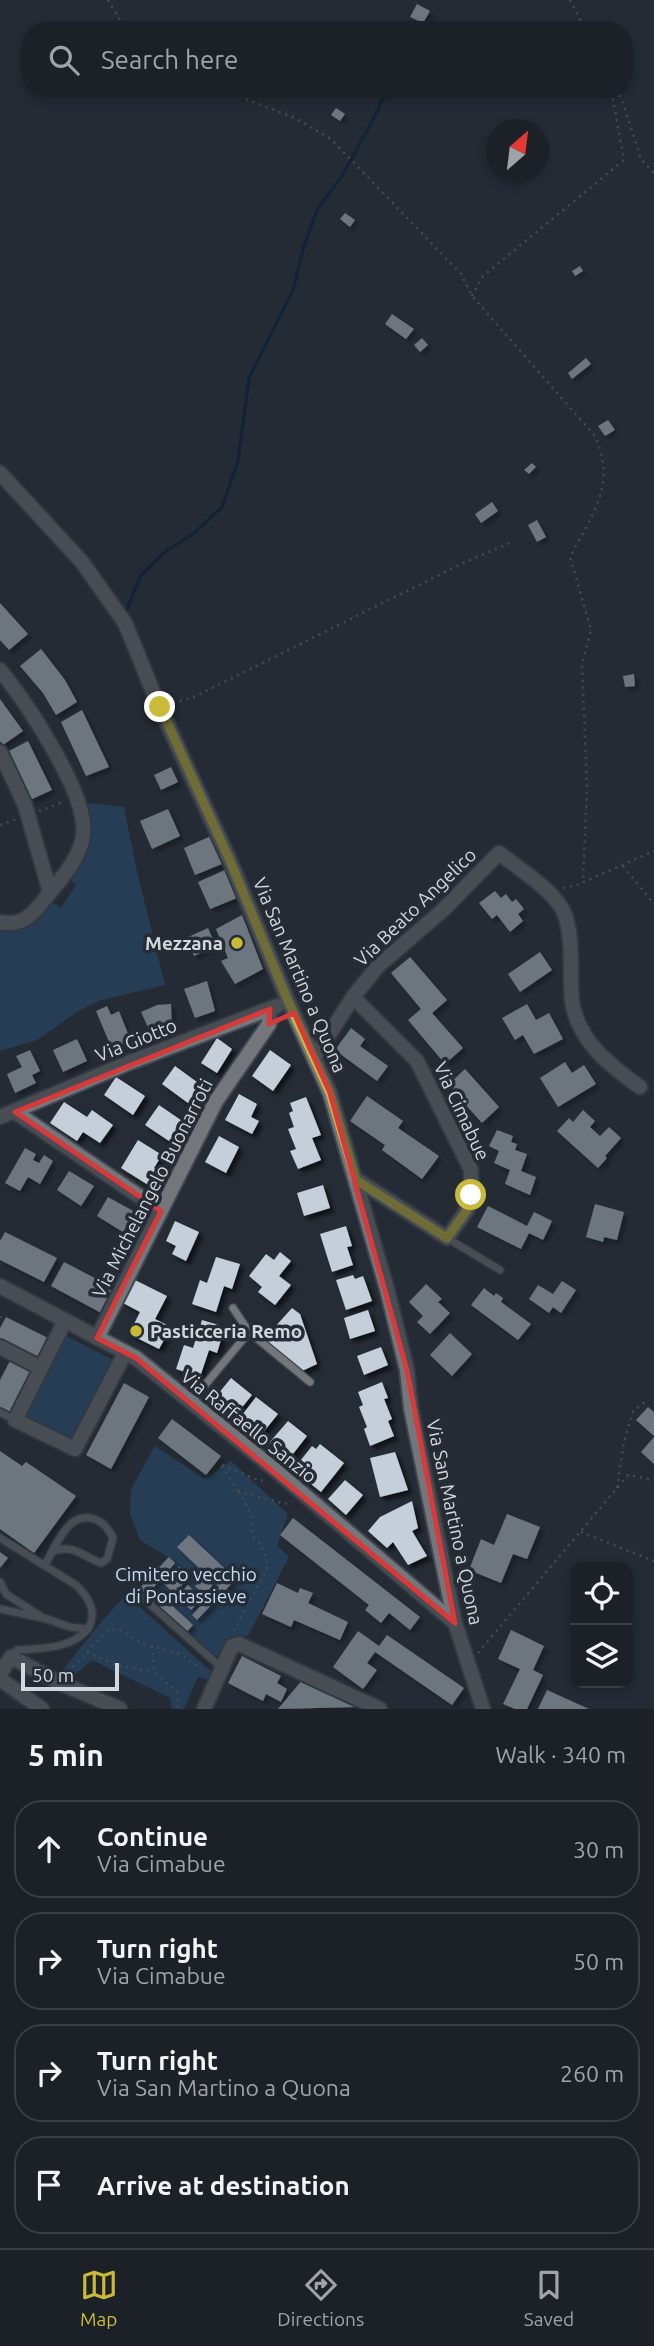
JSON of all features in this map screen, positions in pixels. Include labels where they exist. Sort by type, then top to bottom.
[{"type":"street","name":"Via San Martino a Quona","points":[[0,473],[82,562],[125,624],[231,863],[279,1011],[314,1058],[330,1093],[407,1370],[411,1408],[456,1623],[484,1709]]},
{"type":"street","points":[[0,670],[46,738],[75,796],[84,834],[80,848],[33,914],[24,921],[10,924],[0,922]]},
{"type":"street","points":[[0,752],[22,796],[50,892]]},
{"type":"street","name":"Via Beato Angelico","points":[[314,1058],[353,997],[378,966],[453,901],[499,853],[554,898],[565,915],[572,968],[572,1001],[579,1025],[606,1062],[639,1087]]},
{"type":"street","name":"Via Cimabue","points":[[353,997],[417,1062],[471,1170],[471,1195],[467,1210],[447,1238]]},
{"type":"street","name":"Via Giotto","points":[[0,1117],[128,1063],[279,1011]]},
{"type":"street","name":"Via Michelangelo Buonarroti","points":[[97,1338],[216,1101],[279,1011]]},
{"type":"street","points":[[15,1112],[161,1211]]},
{"type":"street","points":[[356,1180],[447,1238]]},
{"type":"street","name":"Via Raffaello Sanzio","points":[[0,1286],[136,1358],[275,1470],[456,1623]]},
{"type":"street","points":[[65,1321],[15,1420],[75,1449],[125,1353]]},
{"type":"street","points":[[0,1347],[41,1368]]},
{"type":"street","points":[[204,1709],[232,1646],[239,1644],[380,1709]]},
{"type":"street","points":[[0,1674],[11,1657],[58,1682],[120,1709]]},
{"type":"street","points":[[0,1679],[42,1709]]},
{"type":"lane","points":[[447,1238],[500,1270]]},
{"type":"lane","points":[[233,1308],[249,1332],[310,1382]]},
{"type":"lane","points":[[190,1403],[249,1332]]},
{"type":"lane","points":[[0,1412],[15,1420]]},
{"type":"lane","points":[[45,1565],[53,1551],[72,1523],[80,1517],[101,1522],[110,1530],[113,1538],[107,1559],[101,1563],[87,1558],[75,1548],[53,1551]]},
{"type":"lane","points":[[0,1538],[76,1585],[86,1595],[93,1614],[88,1629],[79,1637],[61,1645],[17,1650],[11,1657]]},
{"type":"lane","points":[[0,1582],[6,1594],[18,1604],[47,1619]]},
{"type":"lane","points":[[136,1592],[220,1674]]},
{"type":"lane","points":[[0,1609],[88,1629]]},
{"type":"path","points":[[108,0],[121,21]]},
{"type":"path","points":[[570,0],[581,21]]},
{"type":"path","points":[[243,98],[295,118],[331,139],[353,165],[461,274],[472,296],[595,436],[603,453],[604,485],[570,556],[591,630],[582,664],[587,788],[583,883]]},
{"type":"path","points":[[472,296],[483,276],[624,160],[613,98]]},
{"type":"path","points":[[620,98],[641,159],[654,173]]},
{"type":"path","points":[[160,707],[194,696],[461,564],[512,542]]},
{"type":"path","points":[[544,890],[583,883],[654,851]]},
{"type":"path","points":[[622,865],[654,904]]},
{"type":"path","points":[[617,1489],[624,1443],[633,1411],[646,1401]]},
{"type":"path","points":[[239,1644],[233,1629],[268,1566],[261,1544],[253,1537],[250,1514],[220,1464],[260,1481],[267,1479]]},
{"type":"path","points":[[469,1664],[628,1475],[654,1480]]},
{"type":"path","points":[[239,1492],[285,1504],[293,1500]]},
{"type":"path","points":[[580,1532],[654,1561]]},
{"type":"path","points":[[58,1682],[109,1629],[121,1630],[141,1643],[179,1654],[220,1674]]},
{"type":"path","points":[[152,1646],[154,1672]]},
{"type":"path","points":[[87,1652],[116,1665],[154,1672],[177,1692],[178,1709]]},
{"type":"highlighted area","points":[[270,1009],[269,1024],[294,1013],[330,1093],[407,1370],[455,1623],[136,1358],[97,1338],[161,1211],[15,1112]]},
{"type":"green space","points":[[88,803],[124,807],[165,985],[102,1000],[80,1010],[37,1040],[0,1051],[0,930],[30,925],[52,902],[61,908],[76,885],[68,878],[88,843],[91,826]]},
{"type":"green space","points":[[64,1335],[115,1361],[72,1443],[22,1416]]},
{"type":"green space","name":"Cimitero vecchio di Pontassieve","points":[[155,1446],[204,1479],[231,1461],[288,1514],[277,1545],[289,1557],[248,1636],[233,1636],[221,1660],[138,1590],[168,1557],[140,1540],[130,1514],[131,1489]]},
{"type":"green space","points":[[123,1598],[133,1601],[214,1674],[210,1680],[198,1677],[184,1709],[172,1709],[170,1698],[92,1660],[65,1683],[57,1677]]},
{"type":"building","points":[[417,4],[430,11],[424,21],[410,17]]},
{"type":"building","points":[[336,108],[345,114],[340,121],[331,115]]},
{"type":"building","points":[[345,213],[355,220],[350,227],[340,219]]},
{"type":"building","points":[[580,266],[583,271],[575,276],[572,271]]},
{"type":"building","points":[[392,314],[414,329],[406,339],[385,324]]},
{"type":"building","points":[[422,338],[428,345],[420,352],[414,345]]},
{"type":"building","points":[[586,358],[591,364],[572,379],[568,373]]},
{"type":"building","points":[[608,420],[615,430],[605,436],[598,426]]},
{"type":"building","points":[[532,463],[536,467],[529,474],[524,470]]},
{"type":"building","points":[[492,502],[498,511],[481,523],[475,514]]},
{"type":"building","points":[[537,520],[546,537],[537,542],[528,525]]},
{"type":"building","points":[[0,603],[28,634],[9,650],[0,640]]},
{"type":"building","points":[[41,649],[65,680],[77,702],[56,715],[43,693],[20,666]]},
{"type":"building","points":[[634,674],[635,686],[625,687],[623,676]]},
{"type":"building","points":[[0,699],[23,731],[3,745],[0,741]]},
{"type":"building","points":[[82,710],[109,767],[86,776],[61,722]]},
{"type":"building","points":[[28,741],[52,790],[30,800],[7,752]]},
{"type":"building","points":[[171,767],[178,782],[161,790],[154,775]]},
{"type":"building","points":[[168,809],[180,836],[152,849],[140,821]]},
{"type":"building","points":[[211,836],[222,864],[195,875],[184,848]]},
{"type":"building","points":[[225,870],[237,898],[210,909],[198,882]]},
{"type":"building","points":[[495,891],[501,898],[506,894],[512,902],[516,899],[524,909],[518,914],[523,921],[510,932],[497,915],[492,919],[479,903]]},
{"type":"building","name":"Mezzana","points":[[242,915],[263,969],[235,984],[221,961],[228,958],[216,929]]},
{"type":"building","points":[[208,928],[216,946],[194,956],[186,938]]},
{"type":"building","points":[[540,952],[552,970],[520,992],[508,974]]},
{"type":"building","points":[[410,957],[447,1000],[432,1013],[463,1048],[445,1064],[408,1020],[421,1009],[391,973]]},
{"type":"building","points":[[207,981],[215,1011],[195,1018],[184,989]]},
{"type":"building","points":[[171,1004],[172,1028],[163,1028],[151,1034],[141,1012],[157,1005]]},
{"type":"building","points":[[527,1004],[536,1020],[549,1013],[563,1039],[534,1054],[523,1035],[515,1040],[502,1018]]},
{"type":"building","points":[[107,1006],[111,1015],[119,1011],[131,1041],[112,1049],[96,1011]]},
{"type":"building","points":[[351,1028],[365,1039],[360,1046],[388,1066],[377,1081],[335,1050]]},
{"type":"building","points":[[217,1038],[232,1049],[217,1073],[201,1063]]},
{"type":"building","points":[[77,1039],[87,1061],[63,1072],[53,1050]]},
{"type":"building","points":[[30,1050],[40,1071],[32,1075],[36,1083],[15,1093],[7,1074],[22,1067],[16,1056]]},
{"type":"building","points":[[270,1050],[291,1065],[273,1091],[252,1076]]},
{"type":"building","points":[[565,1062],[572,1073],[584,1065],[596,1084],[558,1107],[540,1078]]},
{"type":"building","points":[[175,1066],[201,1085],[188,1103],[162,1084]]},
{"type":"building","points":[[465,1069],[499,1107],[482,1123],[448,1085]]},
{"type":"building","points":[[116,1077],[145,1096],[133,1115],[104,1095]]},
{"type":"building","points":[[239,1094],[257,1104],[251,1117],[259,1121],[252,1134],[225,1120]]},
{"type":"building","points":[[367,1096],[403,1121],[398,1128],[439,1156],[422,1179],[382,1150],[385,1145],[350,1121]]},
{"type":"building","points":[[306,1097],[321,1135],[312,1138],[321,1160],[298,1169],[290,1151],[296,1149],[288,1129],[294,1127],[289,1113],[293,1111],[290,1103]]},
{"type":"building","points":[[64,1102],[87,1117],[92,1110],[113,1125],[100,1143],[83,1132],[77,1141],[50,1123]]},
{"type":"building","points":[[159,1105],[188,1125],[175,1145],[145,1125]]},
{"type":"building","points":[[583,1110],[595,1121],[590,1127],[600,1136],[609,1127],[621,1138],[598,1168],[557,1131],[569,1118],[573,1122]]},
{"type":"building","points":[[497,1130],[513,1136],[511,1142],[517,1144],[515,1150],[527,1154],[521,1171],[536,1177],[530,1195],[505,1184],[510,1170],[494,1163],[499,1151],[489,1146]]},
{"type":"building","points":[[219,1136],[239,1147],[226,1173],[205,1162]]},
{"type":"building","points":[[138,1140],[162,1155],[154,1168],[162,1173],[153,1188],[121,1168]]},
{"type":"building","points":[[25,1148],[36,1154],[33,1160],[39,1163],[44,1155],[53,1161],[40,1184],[28,1177],[20,1191],[5,1183]]},
{"type":"building","points":[[69,1171],[94,1186],[81,1206],[57,1190]]},
{"type":"building","points":[[323,1185],[330,1208],[304,1216],[297,1193]]},
{"type":"building","points":[[108,1197],[135,1212],[123,1232],[97,1216]]},
{"type":"building","points":[[595,1204],[624,1212],[617,1240],[604,1237],[603,1242],[586,1237]]},
{"type":"building","points":[[488,1206],[527,1226],[534,1212],[552,1221],[543,1240],[529,1233],[521,1249],[477,1227]]},
{"type":"building","points":[[175,1221],[199,1232],[186,1261],[172,1254],[176,1246],[166,1241]]},
{"type":"building","points":[[346,1226],[352,1246],[347,1247],[353,1265],[332,1272],[320,1234]]},
{"type":"building","points":[[5,1232],[57,1258],[44,1282],[0,1260],[0,1241]]},
{"type":"building","points":[[280,1252],[291,1261],[279,1276],[291,1285],[275,1305],[258,1292],[262,1287],[249,1276],[266,1254],[274,1260]]},
{"type":"building","points":[[216,1257],[240,1264],[232,1289],[224,1286],[216,1312],[192,1304],[200,1280],[207,1283]]},
{"type":"building","points":[[64,1262],[108,1285],[110,1281],[120,1286],[105,1315],[51,1286]]},
{"type":"building","points":[[353,1275],[355,1279],[363,1276],[372,1301],[346,1310],[336,1280]]},
{"type":"building","points":[[135,1280],[167,1296],[155,1319],[171,1327],[159,1349],[129,1334],[140,1312],[123,1303]]},
{"type":"building","points":[[562,1281],[576,1290],[561,1313],[553,1307],[549,1313],[529,1299],[538,1285],[553,1294]]},
{"type":"building","points":[[426,1284],[442,1299],[438,1302],[450,1313],[430,1334],[417,1322],[423,1316],[409,1302]]},
{"type":"building","points":[[484,1288],[494,1296],[496,1293],[503,1298],[501,1302],[531,1324],[518,1340],[471,1305]]},
{"type":"building","points":[[292,1308],[300,1314],[317,1364],[302,1371],[264,1339]]},
{"type":"building","points":[[368,1310],[375,1331],[350,1339],[344,1318]]},
{"type":"building","points":[[6,1317],[50,1339],[39,1362],[0,1343],[0,1328]]},
{"type":"building","points":[[202,1320],[225,1327],[217,1353],[209,1350],[200,1377],[176,1369],[184,1345],[193,1348]]},
{"type":"building","points":[[450,1333],[472,1354],[452,1376],[430,1355]]},
{"type":"building","points":[[381,1347],[388,1365],[364,1375],[357,1356]]},
{"type":"building","points":[[11,1359],[33,1371],[11,1413],[0,1407],[0,1380]]},
{"type":"building","points":[[231,1378],[252,1395],[235,1416],[214,1399]]},
{"type":"building","points":[[382,1382],[388,1398],[384,1399],[392,1419],[388,1421],[394,1436],[370,1446],[364,1429],[367,1427],[359,1407],[363,1405],[358,1392]]},
{"type":"building","points":[[124,1383],[149,1397],[111,1469],[86,1455]]},
{"type":"building","points":[[256,1397],[278,1414],[261,1435],[239,1419]]},
{"type":"building","points":[[648,1407],[654,1412],[654,1436],[636,1420]]},
{"type":"building","points":[[172,1419],[221,1456],[206,1475],[158,1438]]},
{"type":"building","points":[[288,1421],[307,1436],[289,1459],[269,1443]]},
{"type":"building","points":[[654,1437],[654,1464],[641,1452]]},
{"type":"building","points":[[320,1444],[344,1463],[321,1492],[293,1470],[312,1446],[316,1449]]},
{"type":"building","points":[[0,1451],[22,1466],[26,1462],[76,1496],[34,1553],[0,1529]]},
{"type":"building","points":[[395,1452],[408,1490],[380,1497],[370,1458]]},
{"type":"building","points":[[345,1480],[363,1495],[346,1515],[328,1499]]},
{"type":"building","points":[[412,1501],[418,1528],[412,1531],[427,1556],[408,1565],[393,1542],[387,1548],[368,1531],[380,1517]]},
{"type":"building","points":[[507,1514],[540,1527],[527,1559],[513,1554],[501,1583],[469,1570],[481,1539],[494,1545]]},
{"type":"building","points":[[293,1518],[420,1617],[410,1630],[389,1613],[381,1623],[365,1610],[369,1605],[280,1535]]},
{"type":"building","points":[[189,1535],[236,1579],[197,1620],[192,1615],[219,1587],[177,1547]]},
{"type":"building","points":[[0,1552],[8,1558],[0,1568]]},
{"type":"building","points":[[169,1557],[175,1563],[153,1588],[193,1625],[185,1634],[138,1590]]},
{"type":"building","points":[[179,1567],[190,1577],[174,1593],[163,1583]]},
{"type":"building","points":[[203,1577],[213,1586],[204,1595],[195,1586]]},
{"type":"building","points":[[277,1583],[298,1593],[300,1588],[313,1593],[308,1603],[348,1622],[340,1640],[294,1620],[291,1627],[262,1614]]},
{"type":"building","points":[[188,1585],[202,1599],[191,1610],[177,1596]]},
{"type":"building","points":[[511,1630],[544,1646],[533,1670],[543,1675],[527,1709],[515,1709],[503,1704],[520,1669],[498,1659]]},
{"type":"building","points":[[358,1631],[379,1646],[387,1635],[464,1688],[452,1705],[375,1652],[367,1663],[377,1670],[363,1689],[333,1667]]},
{"type":"building","points":[[242,1656],[281,1676],[277,1683],[287,1689],[281,1702],[266,1694],[263,1701],[228,1683]]},
{"type":"building","points":[[303,1679],[357,1707],[278,1709]]},
{"type":"building","points":[[547,1690],[589,1709],[538,1709]]},
{"type":"waterway","points":[[125,614],[141,575],[166,551],[193,534],[222,507],[238,461],[249,378],[293,290],[304,246],[317,210],[342,176],[383,98]]},
{"type":"place","name":"Mezzana","points":[[237,943]]},
{"type":"place","name":"Pasticceria Remo","points":[[136,1331]]},
{"type":"route","points":[[160,707],[231,863],[288,1001],[330,1093],[356,1180],[447,1238],[467,1210],[471,1195]]}]
